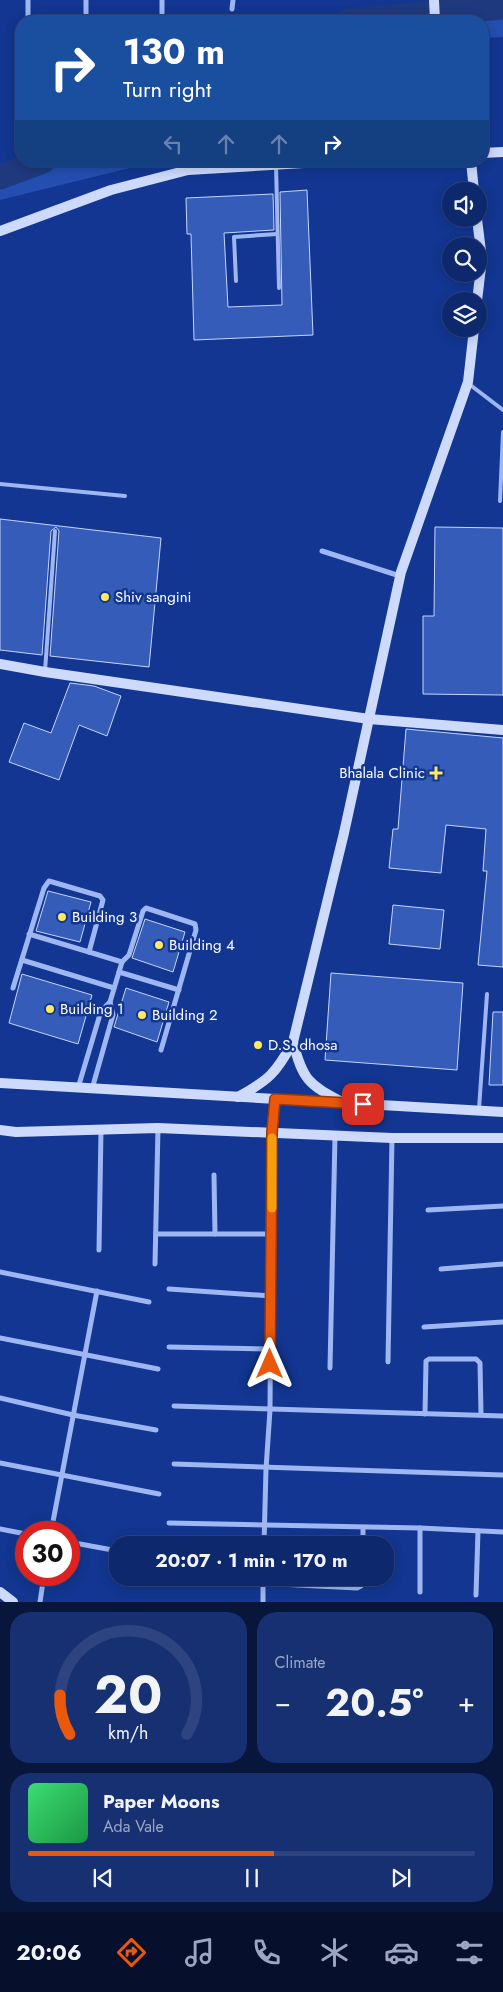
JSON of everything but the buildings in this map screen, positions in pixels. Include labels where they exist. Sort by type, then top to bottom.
[{"type":"street","points":[[28,0],[28,15]]},
{"type":"street","points":[[86,0],[86,15]]},
{"type":"street","points":[[162,0],[162,15]]},
{"type":"street","points":[[232,9],[233,0]]},
{"type":"street","points":[[434,1],[434,15]]},
{"type":"street","points":[[489,153],[503,152]]},
{"type":"street","points":[[0,231],[111,190],[188,170],[241,167]]},
{"type":"street","points":[[471,167],[473,182]]},
{"type":"street","points":[[478,292],[482,259],[479,227]]},
{"type":"street","points":[[238,1097],[262,1084],[278,1069],[293,1042],[344,833],[400,576],[468,382],[473,337]]},
{"type":"street","points":[[322,551],[400,576]]},
{"type":"street","points":[[0,664],[369,719],[503,730]]},
{"type":"street","points":[[13,988],[44,888],[49,881],[100,896],[103,900],[89,952]]},
{"type":"street","points":[[92,1089],[112,1015],[110,1002],[114,988],[122,962],[129,955],[146,908],[195,924],[196,930],[161,1050]]},
{"type":"street","points":[[30,934],[122,962]]},
{"type":"street","points":[[22,960],[114,988]]},
{"type":"street","points":[[119,972],[179,990]]},
{"type":"street","points":[[78,1088],[101,1011],[110,1002]]},
{"type":"street","points":[[293,1042],[300,1068],[313,1086],[344,1103]]},
{"type":"street","points":[[0,1082],[92,1089],[503,1112]]},
{"type":"street","points":[[264,1536],[270,1410],[272,1132],[275,1099]]},
{"type":"street","points":[[155,1264],[158,1128]]},
{"type":"street","points":[[0,1130],[16,1132],[158,1128],[392,1138],[503,1138]]},
{"type":"street","points":[[99,1250],[101,1130]]},
{"type":"street","points":[[330,1368],[335,1136]]},
{"type":"street","points":[[388,1362],[392,1138]]},
{"type":"street","points":[[214,1175],[215,1234]]},
{"type":"street","points":[[428,1210],[503,1206]]},
{"type":"street","points":[[156,1234],[271,1234]]},
{"type":"street","points":[[441,1269],[503,1264]]},
{"type":"street","points":[[0,1272],[149,1302]]},
{"type":"street","points":[[169,1289],[271,1296]]},
{"type":"street","points":[[53,1521],[97,1291]]},
{"type":"street","points":[[424,1327],[503,1322]]},
{"type":"street","points":[[0,1338],[158,1370]]},
{"type":"street","points":[[170,1347],[270,1349]]},
{"type":"street","points":[[426,1414],[426,1361],[429,1358],[476,1359],[480,1363],[481,1414]]},
{"type":"street","points":[[0,1398],[73,1415],[156,1430]]},
{"type":"street","points":[[174,1406],[503,1416]]},
{"type":"street","points":[[0,1463],[159,1494]]},
{"type":"street","points":[[174,1464],[266,1469],[503,1475]]},
{"type":"street","points":[[169,1524],[420,1528],[503,1532]]},
{"type":"street","points":[[363,1528],[363,1536]]},
{"type":"street","points":[[420,1528],[420,1592]]},
{"type":"street","points":[[0,1529],[15,1532]]},
{"type":"street","points":[[476,1595],[478,1531]]},
{"type":"street","points":[[80,1544],[109,1549]]},
{"type":"street","points":[[40,1602],[42,1586]]},
{"type":"street","points":[[263,1586],[263,1602]]},
{"type":"street","points":[[310,1586],[357,1588],[361,1586]]},
{"type":"street","points":[[0,1592],[13,1602]]},
{"type":"lane","points":[[276,167],[278,288]]},
{"type":"lane","points":[[236,281],[234,237],[277,234]]},
{"type":"lane","points":[[468,382],[503,410]]},
{"type":"lane","points":[[500,501],[503,432]]},
{"type":"lane","points":[[0,484],[125,496]]},
{"type":"lane","points":[[45,672],[56,531]]},
{"type":"lane","points":[[478,1110],[487,994]]},
{"type":"shaded area","points":[[503,5],[503,37],[489,38],[489,15],[374,15],[417,10]]},
{"type":"shaded area","points":[[15,164],[15,167],[134,167],[0,200],[0,172]]},
{"type":"waterway","points":[[414,15],[503,7]]},
{"type":"waterway","points":[[0,177],[27,167]]},
{"type":"slow traffic","points":[[272,1138],[272,1208]]},
{"type":"place","name":"Shiv sangini","points":[[105,597]]},
{"type":"place","name":"Bhalala Clinic","points":[[436,773]]},
{"type":"place","name":"Building 3","points":[[62,917]]},
{"type":"place","name":"Building 4","points":[[159,945]]},
{"type":"place","name":"Building 1","points":[[50,1009]]},
{"type":"place","name":"Building 2","points":[[142,1015]]},
{"type":"place","name":"D.S. dhosa","points":[[258,1045]]},
{"type":"route","points":[[270,1364],[272,1132],[275,1099],[363,1104]]}]
